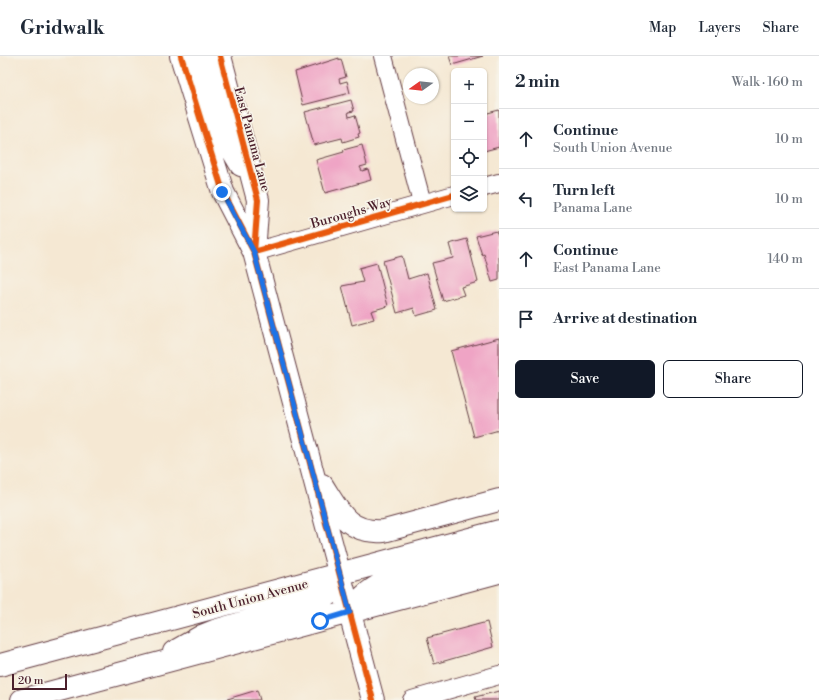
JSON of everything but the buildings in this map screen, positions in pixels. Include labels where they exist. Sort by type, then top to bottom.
[{"type":"main road","name":"East Panama Lane","points":[[181,56],[222,192],[254,252],[374,700]]},
{"type":"main road","points":[[201,56],[225,138],[255,188]]},
{"type":"main road","name":"East Panama Lane","points":[[220,56],[258,200],[254,252]]},
{"type":"main road","points":[[312,470],[341,516],[364,531],[384,531],[499,500]]},
{"type":"main road","name":"South Union Avenue","points":[[0,665],[499,531]]},
{"type":"main road","points":[[350,612],[361,598],[372,588],[384,583],[499,552]]},
{"type":"main road","points":[[22,700],[499,572]]},
{"type":"main road","points":[[149,667],[202,636],[217,630],[304,606],[331,594],[335,589],[340,574]]},
{"type":"street","points":[[383,56],[422,203]]},
{"type":"street","points":[[487,186],[499,183]]},
{"type":"street","name":"Buroughs Way","points":[[254,252],[451,196]]},
{"type":"street","points":[[412,700],[448,695],[499,675]]},
{"type":"cycle path","points":[[181,56],[223,192],[254,252],[373,700]]},
{"type":"cycle path","points":[[220,56],[258,200],[254,252]]},
{"type":"cycle path","points":[[254,252],[451,196]]},
{"type":"route","points":[[222,192],[254,252],[329,538],[350,612],[320,621]]}]
